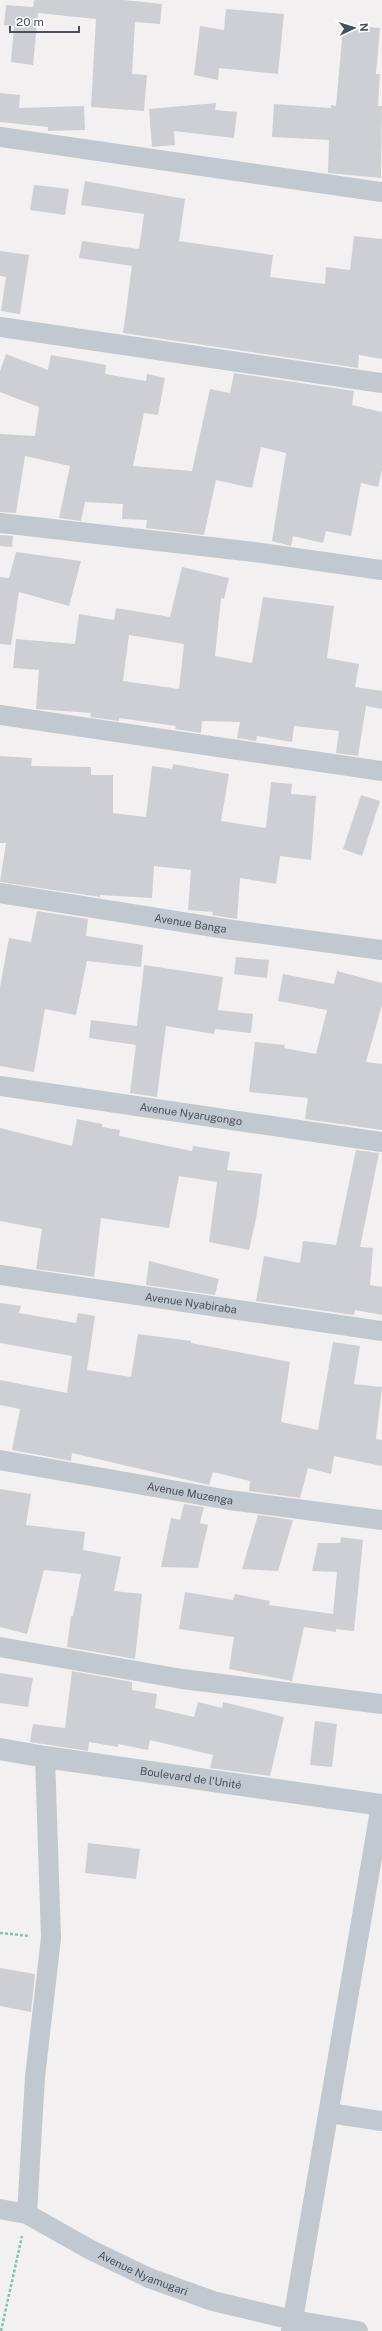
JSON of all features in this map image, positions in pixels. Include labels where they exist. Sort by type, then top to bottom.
[{"type":"street","points":[[0,138],[382,192]]},
{"type":"street","points":[[0,326],[382,383]]},
{"type":"street","points":[[0,523],[254,552],[382,570]]},
{"type":"street","points":[[0,715],[382,771]]},
{"type":"street","name":"Avenue Banga","points":[[0,893],[226,929],[382,950]]},
{"type":"street","name":"Avenue Nyarugongo","points":[[0,1086],[382,1142]]},
{"type":"street","name":"Avenue Nyabiraba","points":[[0,1275],[382,1332]]},
{"type":"street","name":"Avenue Muzenga","points":[[0,1460],[229,1500],[382,1520]]},
{"type":"street","points":[[0,1647],[182,1679],[382,1704]]},
{"type":"street","name":"Boulevard de l'Unité","points":[[0,1748],[45,1757],[382,1805]]},
{"type":"street","points":[[27,2214],[35,2077],[51,1938],[45,1757]]},
{"type":"street","points":[[292,2326],[382,1805]]},
{"type":"street","points":[[329,2113],[382,2121]]},
{"type":"street","name":"Avenue Nyamugari","points":[[0,2209],[27,2214],[89,2249],[149,2278],[213,2301],[292,2326],[358,2331]]},
{"type":"path","points":[[0,1933],[51,1938]]},
{"type":"path","points":[[1,2331],[27,2214]]},
{"type":"building","points":[[34,0],[124,0],[162,4],[160,24],[135,22],[132,74],[147,75],[144,111],[91,107],[96,19],[38,13],[33,65],[11,62],[14,26],[4,25],[6,5],[33,7]]},
{"type":"building","points":[[226,9],[284,14],[278,74],[219,68],[218,80],[194,75],[200,26],[224,30]]},
{"type":"building","points":[[350,25],[380,28],[376,74],[380,74],[378,106],[382,106],[381,178],[328,173],[329,140],[272,137],[274,104],[331,108],[331,105],[336,106],[343,28],[349,28]]},
{"type":"building","points":[[0,93],[20,95],[19,108],[84,106],[85,130],[48,131],[48,127],[0,122]]},
{"type":"building","points":[[216,103],[215,110],[237,112],[234,138],[174,131],[175,145],[152,147],[149,109]]},
{"type":"building","points":[[85,181],[185,199],[179,241],[273,255],[270,277],[325,284],[326,267],[350,270],[354,236],[382,239],[382,359],[359,355],[358,368],[123,333],[132,266],[79,258],[82,241],[139,249],[144,214],[81,205]]},
{"type":"building","points":[[34,185],[69,189],[65,215],[30,210]]},
{"type":"building","points":[[0,251],[29,255],[20,314],[1,311],[6,277],[0,276]]},
{"type":"building","points":[[6,354],[48,370],[51,355],[106,365],[105,374],[146,381],[147,374],[165,378],[158,415],[144,413],[133,466],[192,471],[210,389],[230,393],[234,373],[354,391],[352,405],[382,412],[382,470],[378,487],[361,483],[351,536],[326,531],[323,543],[293,536],[291,546],[272,541],[286,453],[261,447],[252,488],[216,480],[204,535],[146,528],[147,520],[122,519],[123,504],[85,502],[81,521],[59,518],[70,466],[25,456],[16,513],[0,512],[0,434],[35,436],[39,407],[0,392],[0,371]]},
{"type":"building","points":[[0,535],[13,536],[12,547],[0,546]]},
{"type":"building","points":[[16,552],[81,561],[69,606],[19,592],[11,645],[0,644],[0,577],[9,578]]},
{"type":"building","points":[[182,567],[229,578],[224,599],[221,598],[215,656],[252,663],[263,597],[334,606],[327,658],[359,664],[355,687],[382,691],[382,709],[366,706],[358,756],[336,753],[339,731],[294,726],[292,742],[257,736],[256,741],[237,738],[240,722],[202,721],[201,733],[175,729],[176,726],[119,718],[119,721],[90,717],[91,713],[36,709],[39,670],[13,668],[16,639],[75,644],[79,614],[114,620],[116,608],[170,617]],"holes":[[[129,635],[184,644],[179,689],[123,681]]]},
{"type":"building","points":[[0,756],[32,758],[31,766],[91,767],[91,775],[113,775],[113,813],[146,817],[152,766],[172,769],[173,764],[229,774],[221,821],[266,828],[271,782],[292,784],[291,794],[316,796],[311,860],[280,856],[276,884],[240,878],[237,919],[212,915],[213,912],[188,910],[191,870],[154,866],[152,898],[100,895],[100,897],[0,882],[6,843],[0,843]]},
{"type":"building","points":[[361,795],[380,801],[362,856],[343,849]]},
{"type":"building","points":[[37,911],[88,919],[86,936],[143,945],[141,967],[87,961],[76,1015],[45,1009],[34,1072],[0,1066],[0,987],[9,938],[31,942]]},
{"type":"building","points":[[236,957],[269,960],[267,978],[234,974]]},
{"type":"building","points":[[144,965],[223,977],[218,1010],[253,1014],[251,1033],[215,1029],[214,1034],[166,1026],[157,1097],[130,1093],[136,1045],[89,1038],[91,1020],[137,1026]]},
{"type":"building","points":[[337,971],[382,983],[382,1005],[366,1062],[382,1064],[382,1130],[305,1119],[308,1098],[249,1092],[255,1042],[285,1045],[284,1048],[316,1054],[327,1010],[278,1001],[283,974],[334,984]]},
{"type":"building","points":[[77,1119],[102,1124],[102,1127],[120,1130],[119,1136],[192,1151],[193,1146],[230,1152],[227,1170],[262,1174],[257,1214],[249,1250],[209,1242],[217,1182],[179,1176],[169,1228],[101,1218],[94,1277],[36,1269],[42,1229],[0,1221],[0,1128],[72,1146]]},
{"type":"building","points":[[356,1150],[379,1153],[360,1247],[373,1248],[370,1285],[382,1287],[382,1315],[355,1310],[354,1315],[256,1301],[264,1256],[300,1263],[303,1241],[336,1245]]},
{"type":"building","points":[[149,1261],[219,1279],[215,1295],[146,1285]]},
{"type":"building","points":[[0,1303],[21,1306],[19,1313],[76,1323],[78,1313],[95,1316],[87,1370],[131,1377],[138,1334],[191,1341],[191,1343],[290,1362],[281,1422],[318,1430],[333,1342],[360,1346],[354,1384],[382,1387],[376,1439],[382,1440],[382,1466],[334,1456],[331,1474],[308,1468],[300,1498],[249,1491],[250,1481],[213,1472],[209,1485],[72,1453],[71,1461],[12,1450],[20,1409],[0,1405],[0,1380],[67,1393],[72,1356],[0,1343]]},
{"type":"building","points":[[0,1489],[31,1494],[26,1525],[85,1532],[83,1550],[121,1557],[114,1591],[142,1594],[135,1659],[67,1647],[71,1616],[73,1616],[81,1574],[44,1570],[27,1634],[0,1627]]},
{"type":"building","points":[[184,1504],[204,1507],[200,1523],[208,1525],[198,1568],[161,1567],[171,1518],[180,1520]]},
{"type":"building","points":[[258,1515],[293,1520],[278,1571],[242,1569]]},
{"type":"building","points":[[341,1537],[363,1540],[354,1631],[336,1629],[336,1632],[304,1627],[292,1681],[229,1669],[234,1637],[179,1629],[185,1592],[233,1600],[235,1594],[270,1601],[269,1605],[333,1614],[337,1572],[312,1571],[318,1543],[340,1543]]},
{"type":"building","points":[[72,1671],[132,1682],[132,1690],[157,1694],[155,1708],[194,1717],[198,1702],[222,1708],[223,1702],[284,1717],[270,1776],[210,1768],[213,1755],[150,1740],[148,1750],[118,1744],[118,1747],[89,1742],[88,1751],[30,1742],[33,1724],[65,1728]]},
{"type":"building","points":[[0,1673],[33,1678],[28,1707],[0,1703]]},
{"type":"building","points":[[315,1721],[337,1724],[332,1767],[310,1765]]},
{"type":"building","points":[[88,1843],[140,1849],[136,1879],[85,1873]]},
{"type":"building","points":[[0,1968],[35,1974],[31,2012],[0,2006]]}]
